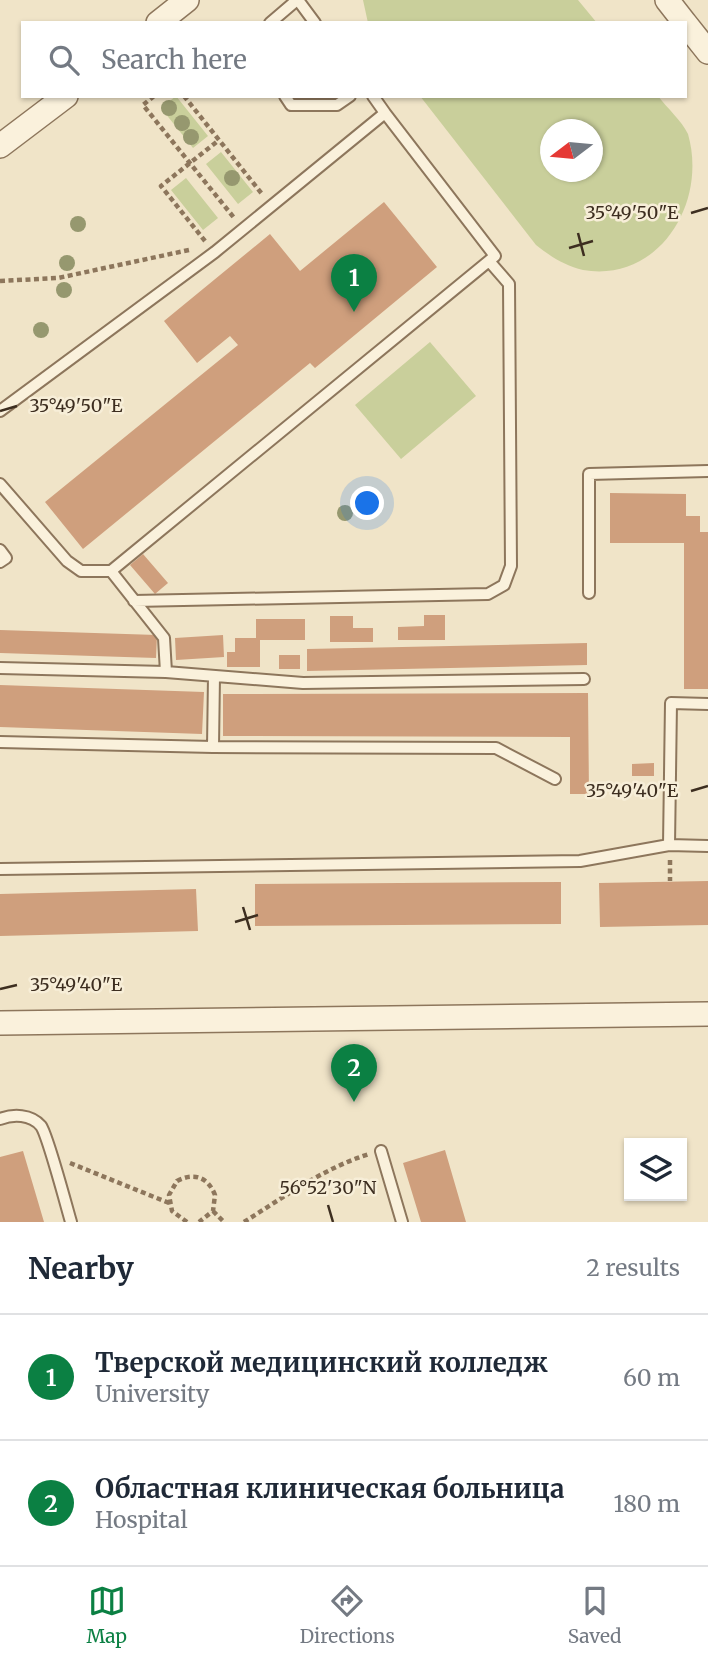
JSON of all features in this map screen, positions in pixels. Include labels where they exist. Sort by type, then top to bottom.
[{"type":"street","points":[[161,21],[187,0]]},
{"type":"street","points":[[667,0],[683,21]]},
{"type":"street","points":[[687,26],[708,52]]},
{"type":"street","points":[[0,146],[63,98]]},
{"type":"street","points":[[0,1023],[708,1014]]},
{"type":"lane","points":[[272,21],[297,0],[313,21]]},
{"type":"lane","points":[[286,98],[291,105],[337,106],[347,98]]},
{"type":"lane","points":[[0,484],[67,561],[81,571],[111,571],[495,256],[374,98]]},
{"type":"lane","points":[[0,411],[215,253],[385,113]]},
{"type":"lane","points":[[134,601],[488,594],[504,585],[511,566],[509,284],[489,261]]},
{"type":"lane","points":[[589,593],[589,474],[708,471]]},
{"type":"lane","points":[[0,550],[6,558],[0,562]]},
{"type":"lane","points":[[111,571],[164,638],[166,672]]},
{"type":"lane","points":[[0,668],[166,672],[303,683],[584,679]]},
{"type":"lane","points":[[214,676],[214,747]]},
{"type":"lane","points":[[669,845],[671,704],[708,704]]},
{"type":"lane","points":[[0,741],[214,747],[496,748],[555,779]]},
{"type":"lane","points":[[0,869],[580,861],[669,845],[708,846]]},
{"type":"lane","points":[[0,1119],[11,1115],[27,1117],[41,1126],[71,1222]]},
{"type":"lane","points":[[381,1151],[402,1222]]},
{"type":"path","points":[[153,98],[144,105],[244,229]]},
{"type":"path","points":[[186,98],[272,206]]},
{"type":"path","points":[[215,253],[161,186],[219,140]]},
{"type":"path","points":[[0,281],[58,278],[195,249],[215,253]]},
{"type":"path","points":[[244,1222],[346,1161],[381,1151]]},
{"type":"path","points":[[50,1154],[169,1203]]},
{"type":"path","points":[[187,1222],[175,1216],[169,1203],[169,1195],[177,1181],[194,1176],[202,1178],[212,1187],[216,1203],[213,1211],[199,1222]]},
{"type":"path","points":[[213,1211],[224,1222]]},
{"type":"green space","points":[[363,0],[578,0],[595,21],[368,21]]},
{"type":"green space","points":[[174,98],[178,98],[208,136],[193,148],[161,108]]},
{"type":"green space","points":[[422,98],[660,98],[688,134],[692,160],[691,187],[683,211],[671,233],[654,251],[634,264],[610,271],[576,268],[536,245]]},
{"type":"green space","points":[[221,152],[253,192],[238,204],[206,164]]},
{"type":"green space","points":[[186,178],[218,218],[203,230],[171,190]]},
{"type":"green space","points":[[430,342],[476,396],[401,459],[355,405]]},
{"type":"building","points":[[384,202],[437,267],[315,368],[310,363],[83,549],[45,502],[238,345],[230,336],[197,363],[164,321],[270,234],[300,271]]},
{"type":"building","points":[[610,493],[686,494],[686,516],[700,516],[700,532],[708,532],[708,689],[684,689],[684,543],[610,543]]},
{"type":"building","points":[[143,554],[168,583],[155,594],[130,565]]},
{"type":"building","points":[[424,615],[445,615],[445,640],[398,640],[398,627],[424,626]]},
{"type":"building","points":[[330,616],[353,616],[353,628],[373,628],[373,642],[330,642]]},
{"type":"building","points":[[256,619],[305,619],[305,640],[260,640],[260,667],[227,667],[227,652],[235,652],[235,638],[256,638]]},
{"type":"building","points":[[0,630],[157,635],[156,658],[0,653]]},
{"type":"building","points":[[223,635],[224,657],[176,660],[175,638]]},
{"type":"building","points":[[587,643],[587,665],[307,671],[307,649]]},
{"type":"building","points":[[279,655],[300,655],[300,669],[279,669]]},
{"type":"building","points":[[0,685],[204,692],[202,734],[0,727]]},
{"type":"building","points":[[588,693],[589,794],[570,794],[570,737],[223,736],[223,694]]},
{"type":"building","points":[[654,763],[654,776],[632,776],[632,764]]},
{"type":"building","points":[[708,881],[708,925],[600,927],[599,883]]},
{"type":"building","points":[[561,882],[561,924],[255,926],[255,884]]},
{"type":"building","points":[[196,889],[198,931],[0,936],[0,894]]},
{"type":"building","points":[[445,1150],[466,1222],[421,1222],[403,1163]]},
{"type":"building","points":[[23,1151],[44,1222],[0,1222],[0,1157]]},
{"type":"place","name":"Тверской медицинский колледж","points":[[354,312]]},
{"type":"place","name":"Областная клиническая больница","points":[[354,1102]]}]
